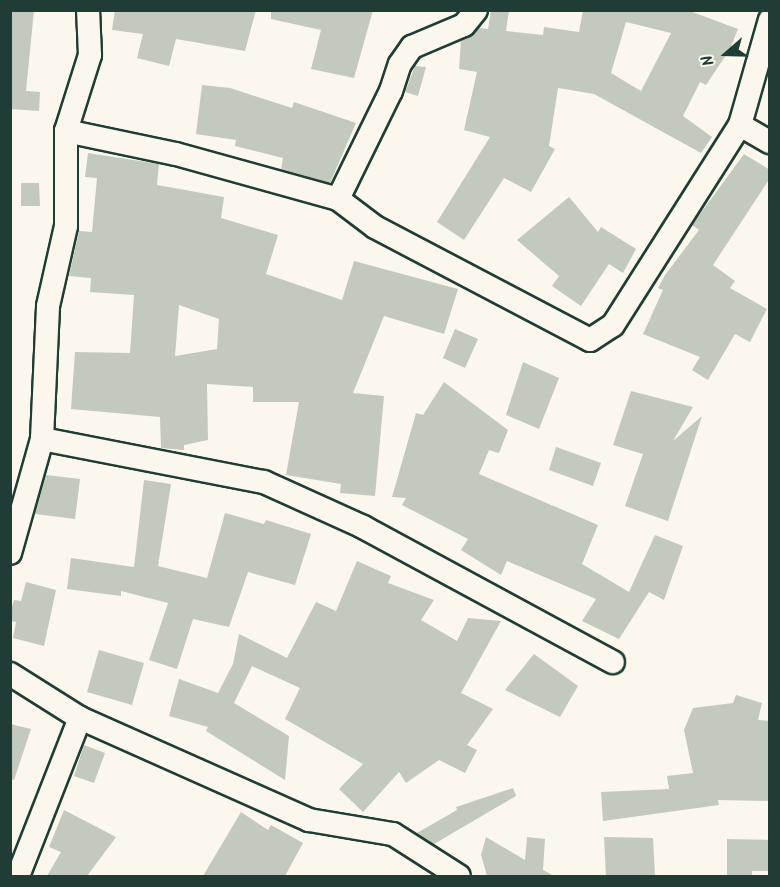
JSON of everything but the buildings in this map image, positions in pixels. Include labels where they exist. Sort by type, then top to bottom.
[{"type":"street","points":[[10,552],[42,440],[48,306],[66,226],[66,131],[90,55],[88,10]]},
{"type":"street","points":[[338,199],[412,47],[464,25],[476,10]]},
{"type":"street","points":[[66,131],[176,154],[338,199],[375,227],[590,340],[613,325],[740,125],[770,20]]},
{"type":"street","points":[[740,125],[770,142]]},
{"type":"street","points":[[42,440],[264,482],[363,527],[614,662]]},
{"type":"street","points":[[10,674],[80,718],[309,820],[393,834],[459,876]]},
{"type":"street","points":[[18,876],[80,718]]}]
